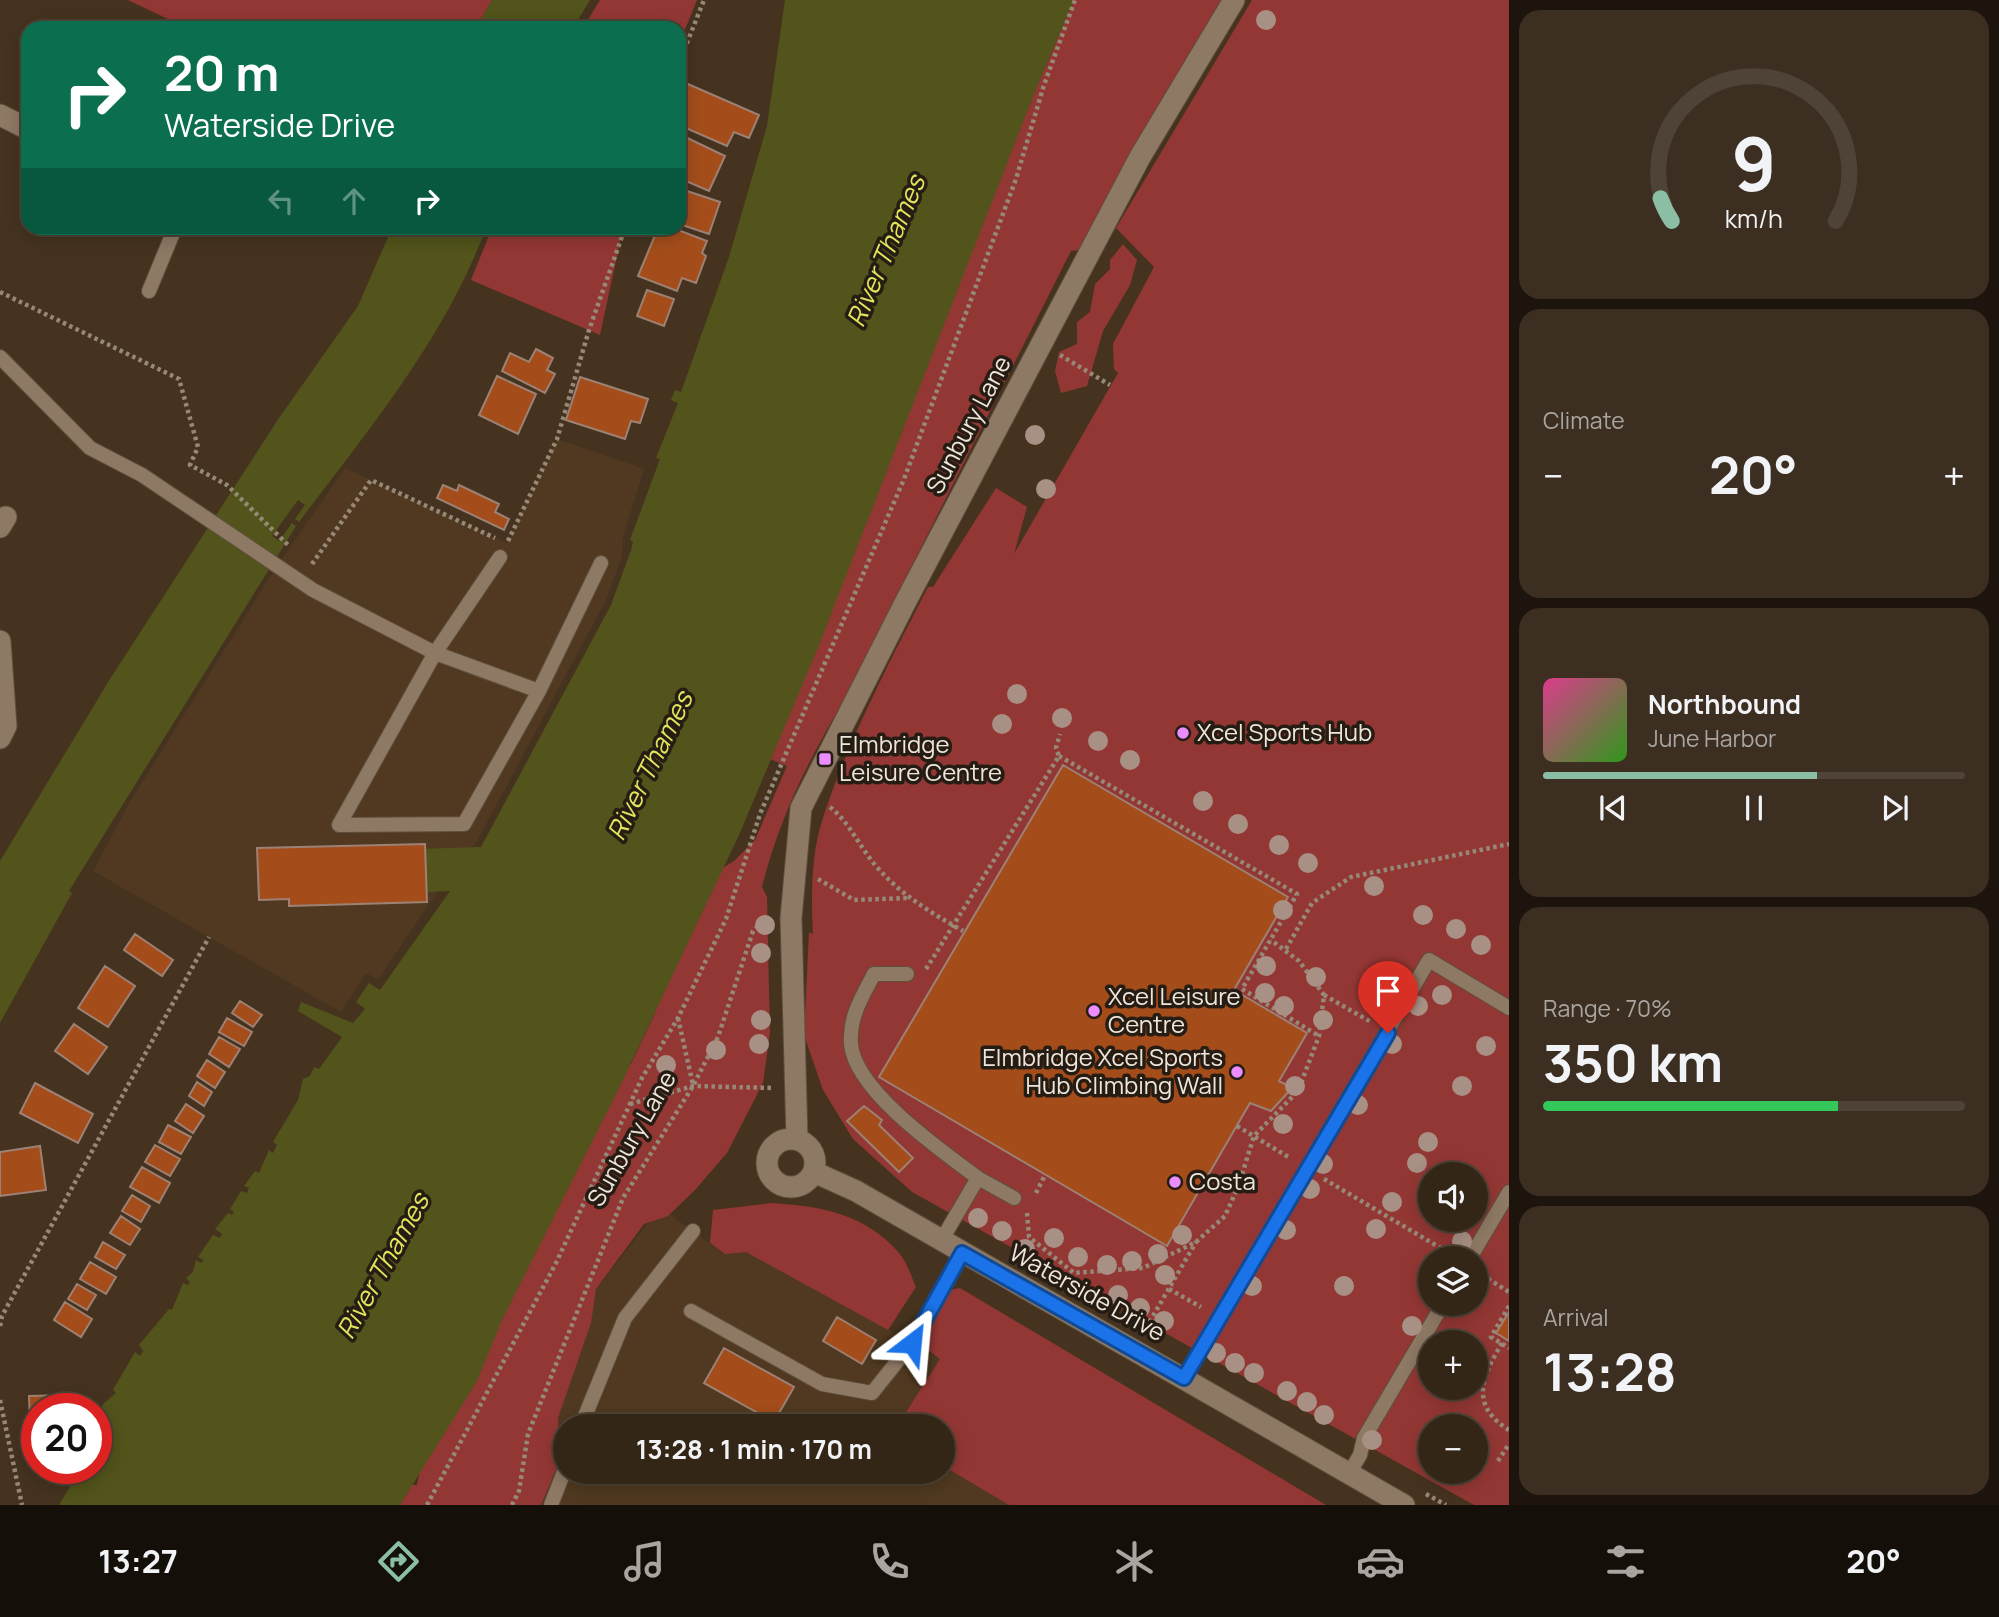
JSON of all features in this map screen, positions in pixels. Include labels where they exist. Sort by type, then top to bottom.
[{"type":"street","name":"Sunbury Lane","points":[[797,1139],[793,891],[801,808],[906,601],[1134,169],[1234,0]]},
{"type":"street","points":[[0,115],[21,126]]},
{"type":"street","points":[[0,641],[6,726],[0,738]]},
{"type":"street","points":[[787,1138],[797,1139],[811,1147],[816,1163],[814,1172],[805,1183],[789,1187],[774,1180],[768,1171],[768,1154],[773,1147],[787,1138]]},
{"type":"street","name":"Waterside Drive","points":[[814,1172],[856,1191],[1404,1505]]},
{"type":"lane","points":[[149,291],[172,235]]},
{"type":"lane","points":[[0,357],[90,449],[142,475],[313,590],[435,653],[539,691]]},
{"type":"lane","points":[[500,557],[435,653],[339,825],[464,824],[539,691],[601,563]]},
{"type":"lane","points":[[1184,1378],[1429,960],[1509,1008]]},
{"type":"lane","points":[[907,974],[874,974],[855,1009],[852,1025],[851,1046],[857,1065],[883,1098],[921,1135],[978,1178],[1014,1198]]},
{"type":"lane","points":[[941,1241],[978,1178]]},
{"type":"lane","points":[[1477,1246],[1509,1192]]},
{"type":"lane","points":[[586,1414],[625,1318],[693,1231]]},
{"type":"lane","points":[[691,1311],[822,1384],[872,1393],[912,1343],[962,1253]]},
{"type":"lane","points":[[1350,1472],[1360,1455],[1364,1438],[1436,1316]]},
{"type":"lane","points":[[551,1505],[559,1484]]},
{"type":"path","points":[[686,45],[704,0]]},
{"type":"path","points":[[427,1505],[556,1263],[629,1105],[678,1018],[726,919],[760,814],[904,479],[1016,178],[1044,85],[1075,0]]},
{"type":"path","points":[[301,557],[310,566],[371,480],[507,543],[557,439],[589,330],[623,235]]},
{"type":"path","points":[[0,292],[179,379],[198,447],[190,465],[227,485],[292,548]]},
{"type":"path","points":[[1061,356],[1110,385]]},
{"type":"path","points":[[1060,734],[1056,748],[1059,756],[1297,894],[1242,989],[1319,1036]]},
{"type":"path","points":[[907,974],[919,982],[1059,756]]},
{"type":"path","points":[[810,792],[846,820],[862,849],[907,898],[962,931]]},
{"type":"path","points":[[1286,949],[1312,903],[1351,877],[1509,844]]},
{"type":"path","points":[[795,862],[829,888],[855,900],[907,898]]},
{"type":"path","name":"Sunbury Lane","points":[[512,1505],[519,1491],[528,1434],[623,1198],[693,1086],[718,1037],[753,931],[793,891]]},
{"type":"path","points":[[0,1326],[2,1315],[209,937]]},
{"type":"path","points":[[1271,940],[1299,961],[1324,995],[1388,1033]]},
{"type":"path","points":[[1028,1206],[1026,1219],[1029,1237],[1069,1271],[1106,1273],[1143,1268],[1196,1242],[1225,1216],[1238,1187],[1254,1136],[1298,1091],[1319,1036],[1324,995]]},
{"type":"path","points":[[678,1018],[693,1086]]},
{"type":"path","points":[[629,1105],[693,1086],[774,1088]]},
{"type":"path","points":[[1237,1126],[1437,1246]]},
{"type":"path","points":[[1034,1196],[1045,1175]]},
{"type":"path","points":[[1146,1329],[1196,1242]]},
{"type":"path","points":[[1063,1282],[1069,1271]]},
{"type":"path","points":[[1488,1279],[1509,1292]]},
{"type":"path","points":[[1169,1289],[1219,1317]]},
{"type":"path","points":[[1509,1306],[1490,1337],[1509,1348]]},
{"type":"path","points":[[1502,1343],[1490,1363],[1482,1391],[1489,1413],[1509,1430]]},
{"type":"path","points":[[0,1400],[22,1505]]},
{"type":"path","points":[[1498,1461],[1509,1444]]},
{"type":"shaded area","points":[[128,0],[492,0],[480,21],[172,21]]},
{"type":"shaded area","points":[[600,0],[697,0],[686,27],[686,21],[587,21]]},
{"type":"shaded area","points":[[1074,0],[1222,0],[1087,249],[1071,251],[786,813],[762,887],[767,897],[770,1033],[763,1083],[727,1153],[668,1216],[644,1224],[596,1289],[591,1323],[559,1414],[553,1414],[553,1477],[541,1505],[372,1505],[387,1485],[417,1485],[422,1458],[607,1062],[631,1064],[654,1015],[703,880],[734,861],[755,840],[787,766],[750,751]]},
{"type":"shaded area","name":"Xcel Sports Hub","points":[[1252,0],[1509,0],[1509,1505],[1474,1505],[1436,1484],[1488,1484],[1488,1414],[1418,1414],[1418,1474],[912,1192],[853,1139],[823,1090],[804,1035],[809,932],[813,934],[812,892],[818,834],[832,791],[870,703],[928,587],[933,587],[996,488],[1027,507],[1014,554],[1118,373],[1114,369],[1113,344],[1154,267],[1116,228]]},
{"type":"shaded area","points":[[489,235],[621,235],[600,335],[471,280]]},
{"type":"shaded area","points":[[1123,244],[1137,260],[1130,285],[1103,331],[1087,386],[1061,393],[1055,371],[1059,352],[1077,344],[1077,322],[1090,312],[1095,284],[1110,269],[1110,260]]},
{"type":"shaded area","points":[[557,439],[644,469],[623,537],[622,557],[605,602],[477,841],[439,889],[378,980],[366,973],[341,1012],[93,871],[128,805],[273,572],[345,468],[507,543]]},
{"type":"shaded area","points":[[772,1203],[841,1214],[872,1229],[899,1253],[916,1287],[888,1330],[746,1252],[725,1254],[710,1243],[713,1210]]},
{"type":"shaded area","points":[[660,1207],[724,1254],[746,1251],[940,1359],[905,1414],[553,1414],[553,1484],[955,1484],[955,1473],[1009,1505],[512,1505],[592,1295]]},
{"type":"shaded area","points":[[960,1288],[1326,1505],[1009,1505],[955,1473],[955,1414],[905,1414],[940,1359],[905,1334],[933,1293]]},
{"type":"water","points":[[492,0],[590,0],[577,21],[480,21]]},
{"type":"water","name":"River Thames","points":[[785,0],[1074,0],[1036,89],[817,650],[739,835],[621,1084],[502,1320],[477,1381],[400,1505],[59,1505],[71,1484],[112,1484],[112,1396],[116,1393],[113,1390],[135,1352],[140,1356],[143,1351],[139,1345],[169,1309],[172,1310],[183,1283],[188,1285],[190,1282],[186,1278],[193,1272],[196,1260],[201,1263],[204,1260],[198,1257],[213,1235],[220,1238],[222,1234],[215,1229],[228,1213],[232,1215],[234,1212],[230,1209],[241,1191],[247,1193],[249,1188],[244,1186],[255,1171],[259,1173],[269,1150],[273,1153],[277,1145],[273,1142],[298,1100],[303,1079],[310,1076],[314,1067],[319,1069],[342,1037],[298,1011],[301,1002],[353,1023],[365,1009],[356,1002],[369,983],[380,990],[450,891],[426,892],[288,853],[481,847],[611,605],[631,550],[633,542],[630,540],[660,459],[656,458],[678,403],[671,400],[675,390],[681,392],[729,257],[767,126]]},
{"type":"water","points":[[389,235],[483,235],[469,268],[428,345],[379,417],[299,522],[295,519],[305,505],[298,500],[272,536],[279,541],[292,523],[296,526],[69,891],[72,893],[0,1023],[0,861],[110,679],[279,418],[358,306]]},
{"type":"building","points":[[686,83],[759,115],[749,138],[734,132],[727,146],[686,128]]},
{"type":"building","points":[[686,137],[725,156],[709,191],[686,181]]},
{"type":"building","points":[[686,191],[720,202],[709,234],[686,226]]},
{"type":"building","points":[[686,233],[707,241],[702,253],[706,256],[696,283],[682,278],[677,291],[638,276],[655,235]]},
{"type":"building","points":[[647,290],[674,299],[664,326],[637,316]]},
{"type":"building","points":[[536,349],[553,358],[547,370],[555,374],[545,393],[502,371],[510,353],[529,362]]},
{"type":"building","points":[[497,376],[536,394],[518,434],[479,415]]},
{"type":"building","points":[[580,377],[648,399],[640,423],[631,421],[625,439],[566,420]]},
{"type":"building","points":[[443,485],[457,491],[459,485],[499,504],[495,512],[509,519],[504,530],[437,498]]},
{"type":"building","name":"Xcel Leisure Centre","points":[[1063,765],[1288,897],[1234,990],[1307,1033],[1279,1081],[1292,1088],[1271,1111],[1250,1103],[1167,1246],[879,1077]]},
{"type":"building","points":[[425,844],[427,902],[289,906],[289,899],[259,900],[257,848]]},
{"type":"building","points":[[135,934],[173,960],[162,976],[124,950]]},
{"type":"building","points":[[105,966],[135,986],[108,1027],[78,1008]]},
{"type":"building","points":[[240,1001],[262,1015],[253,1027],[232,1013]]},
{"type":"building","points":[[227,1018],[252,1032],[244,1046],[219,1032]]},
{"type":"building","points":[[74,1024],[107,1047],[88,1074],[55,1051]]},
{"type":"building","points":[[219,1037],[240,1049],[229,1067],[209,1054]]},
{"type":"building","points":[[207,1060],[225,1072],[215,1088],[197,1076]]},
{"type":"building","points":[[197,1082],[212,1092],[204,1106],[189,1096]]},
{"type":"building","points":[[35,1083],[93,1114],[78,1143],[20,1113]]},
{"type":"building","points":[[186,1104],[204,1116],[193,1133],[175,1121]]},
{"type":"building","points":[[864,1106],[882,1120],[879,1125],[913,1158],[899,1172],[847,1121]]},
{"type":"building","points":[[168,1125],[191,1137],[181,1154],[159,1142]]},
{"type":"building","points":[[155,1145],[180,1159],[170,1176],[145,1162]]},
{"type":"building","points":[[40,1146],[46,1190],[0,1196],[0,1152]]},
{"type":"building","points":[[142,1167],[170,1183],[159,1203],[130,1187]]},
{"type":"building","points":[[132,1195],[150,1206],[141,1222],[122,1211]]},
{"type":"building","points":[[121,1216],[140,1229],[130,1245],[110,1233]]},
{"type":"building","points":[[103,1242],[125,1255],[116,1269],[95,1257]]},
{"type":"building","points":[[90,1262],[116,1277],[106,1294],[80,1279]]},
{"type":"building","points":[[77,1284],[96,1295],[87,1310],[68,1299]]},
{"type":"building","points":[[65,1302],[92,1319],[81,1337],[54,1320]]},
{"type":"building","points":[[1509,1312],[1509,1341],[1496,1333]]},
{"type":"building","points":[[837,1317],[876,1340],[862,1364],[823,1341]]},
{"type":"building","points":[[724,1348],[794,1387],[779,1414],[760,1414],[704,1383]]},
{"type":"place","name":"Xcel Sports Hub","points":[[1183,733]]},
{"type":"place","name":"Elmbridge Leisure Centre","points":[[825,759]]},
{"type":"place","name":"Xcel Leisure Centre","points":[[1094,1011]]},
{"type":"place","name":"Elmbridge Xcel Sports Hub Climbing Wall","points":[[1237,1072]]},
{"type":"place","name":"Costa","points":[[1175,1182]]},
{"type":"route","points":[[912,1343],[962,1253],[1184,1378],[1388,1033]]}]
